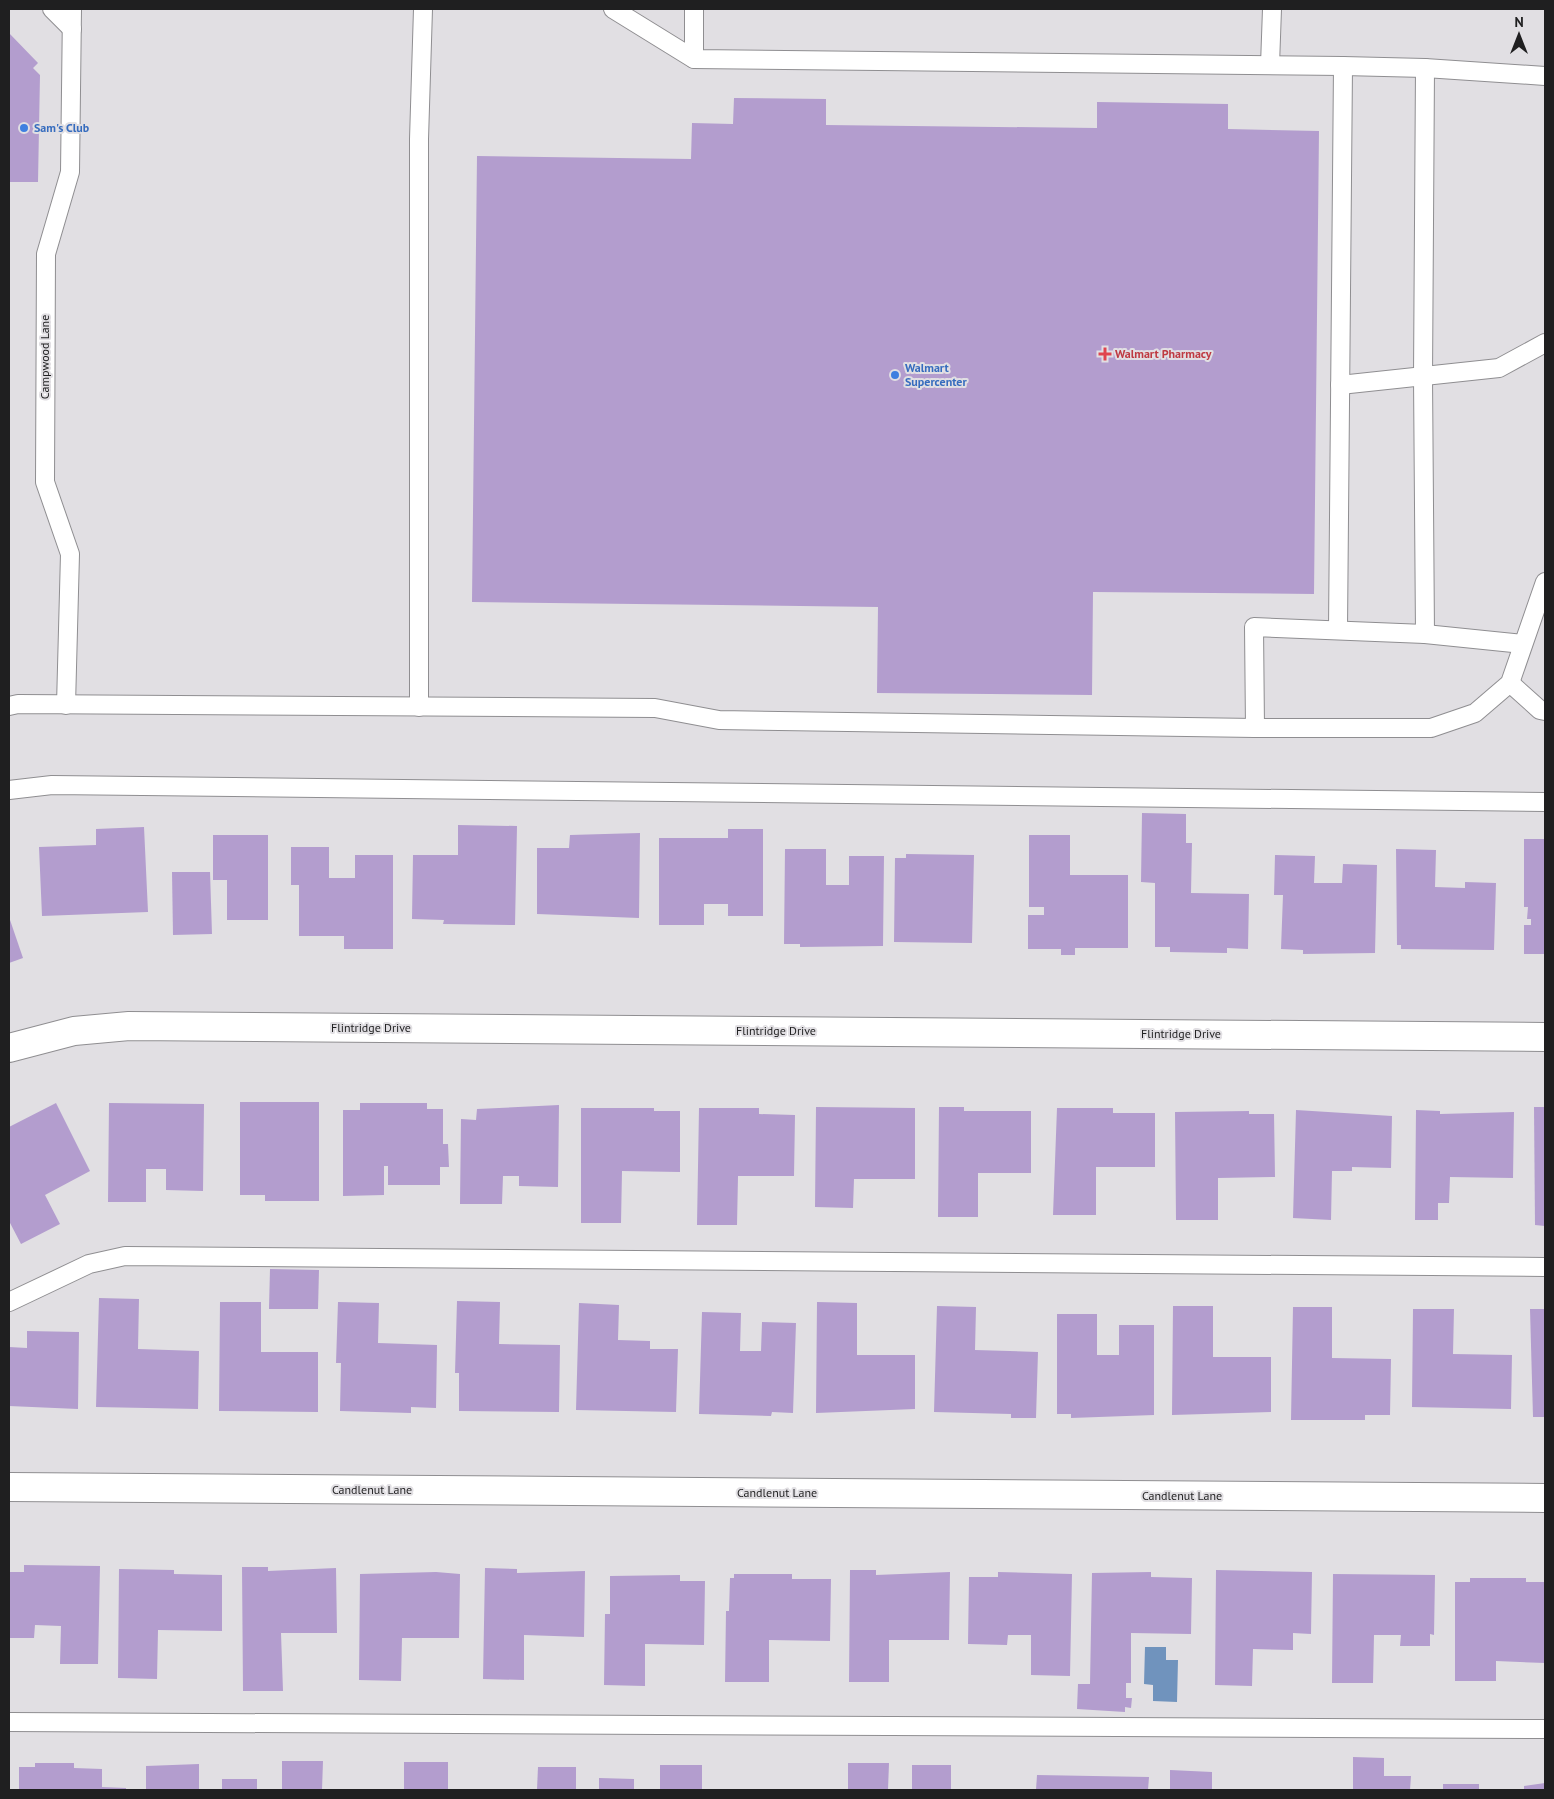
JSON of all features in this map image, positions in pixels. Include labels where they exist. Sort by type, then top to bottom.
[{"type":"street","name":"Flintridge Drive","points":[[9,1048],[74,1031],[128,1026],[1545,1037]]},
{"type":"street","name":"Candlenut Lane","points":[[9,1487],[1545,1498]]},
{"type":"lane","points":[[52,9],[72,29]]},
{"type":"lane","name":"Campwood Lane","points":[[66,705],[70,554],[45,482],[46,254],[70,172],[72,9]]},
{"type":"lane","points":[[418,707],[418,139],[423,9]]},
{"type":"lane","points":[[613,9],[694,60],[1343,66],[1425,68],[1545,76]]},
{"type":"lane","points":[[694,9],[694,60]]},
{"type":"lane","points":[[1270,65],[1272,9]]},
{"type":"lane","points":[[1338,630],[1343,66]]},
{"type":"lane","points":[[1425,68],[1423,378],[1425,634]]},
{"type":"lane","points":[[1340,385],[1423,378],[1500,368],[1545,343]]},
{"type":"lane","points":[[9,706],[18,704],[655,708],[719,720],[1255,728],[1431,728],[1474,713],[1510,682],[1545,582]]},
{"type":"lane","points":[[1255,728],[1254,627],[1425,634],[1523,644]]},
{"type":"lane","points":[[1510,682],[1540,710],[1545,711]]},
{"type":"lane","points":[[9,790],[62,785],[1545,802]]},
{"type":"lane","points":[[9,1302],[89,1264],[125,1256],[1545,1267]]},
{"type":"lane","points":[[9,1722],[1545,1729]]},
{"type":"water","points":[[1145,1647],[1166,1647],[1166,1660],[1178,1660],[1177,1702],[1153,1701],[1153,1685],[1144,1684]]},
{"type":"building","name":"Sam's Club","points":[[9,33],[38,63],[33,68],[40,75],[38,182],[9,182]]},
{"type":"building","name":"Walmart Supercenter","points":[[734,98],[826,99],[826,125],[1097,128],[1097,102],[1228,104],[1228,129],[1319,131],[1314,594],[1093,592],[1092,695],[877,693],[878,607],[472,602],[477,156],[691,159],[692,123],[733,124]]},
{"type":"building","points":[[1142,813],[1186,814],[1186,843],[1192,843],[1191,893],[1249,894],[1248,949],[1227,948],[1227,953],[1170,952],[1170,947],[1155,947],[1155,883],[1141,882]]},
{"type":"building","points":[[458,825],[517,826],[515,925],[443,924],[444,920],[412,919],[413,855],[458,855]]},
{"type":"building","points":[[144,827],[148,912],[42,916],[39,847],[96,845],[96,829]]},
{"type":"building","points":[[728,829],[763,829],[763,916],[728,916],[728,904],[704,904],[704,925],[659,925],[659,838],[728,838]]},
{"type":"building","points":[[640,833],[639,918],[537,914],[537,848],[569,848],[570,835]]},
{"type":"building","points":[[213,835],[268,835],[268,920],[227,920],[227,880],[213,880]]},
{"type":"building","points":[[1029,835],[1070,835],[1070,875],[1128,875],[1128,948],[1075,948],[1075,955],[1061,955],[1061,949],[1028,949],[1028,915],[1044,915],[1044,907],[1029,907]]},
{"type":"building","points":[[1524,839],[1545,839],[1545,954],[1524,954],[1524,925],[1531,925],[1531,919],[1527,919],[1528,907],[1524,907]]},
{"type":"building","points":[[291,847],[329,847],[329,878],[355,878],[355,855],[393,855],[393,949],[344,949],[344,936],[299,936],[299,885],[291,885]]},
{"type":"building","points":[[785,849],[826,849],[826,885],[849,885],[849,856],[884,856],[883,946],[800,947],[800,944],[784,944]]},
{"type":"building","points":[[1396,849],[1436,850],[1435,887],[1465,888],[1465,882],[1496,883],[1494,950],[1401,949],[1401,945],[1397,945]]},
{"type":"building","points":[[906,854],[974,855],[972,943],[894,942],[895,858],[906,858]]},
{"type":"building","points":[[1275,855],[1315,856],[1314,883],[1342,883],[1343,864],[1377,865],[1375,953],[1303,954],[1303,950],[1281,949],[1283,895],[1274,895]]},
{"type":"building","points":[[172,872],[210,872],[212,934],[173,935]]},
{"type":"building","points":[[9,917],[23,958],[9,963]]},
{"type":"building","points":[[240,1102],[319,1102],[319,1201],[265,1201],[265,1195],[240,1195]]},
{"type":"building","points":[[56,1103],[90,1171],[45,1195],[60,1224],[21,1244],[9,1221],[9,1127]]},
{"type":"building","points":[[109,1103],[204,1104],[203,1191],[166,1190],[166,1169],[146,1169],[146,1202],[108,1202]]},
{"type":"building","points":[[360,1103],[427,1103],[427,1109],[443,1109],[443,1144],[448,1144],[449,1167],[440,1167],[440,1185],[388,1185],[388,1166],[384,1166],[384,1195],[343,1196],[343,1110],[360,1110]]},
{"type":"building","points":[[559,1105],[558,1187],[519,1186],[519,1176],[503,1176],[502,1204],[460,1204],[461,1119],[476,1120],[477,1109]]},
{"type":"building","points":[[816,1107],[915,1108],[915,1179],[854,1179],[853,1208],[815,1207]]},
{"type":"building","points":[[939,1107],[964,1107],[964,1111],[1031,1111],[1031,1173],[978,1173],[978,1217],[938,1217]]},
{"type":"building","points":[[1534,1107],[1545,1107],[1545,1226],[1535,1225]]},
{"type":"building","points":[[581,1108],[654,1108],[654,1111],[680,1111],[680,1172],[622,1171],[621,1223],[581,1223]]},
{"type":"building","points":[[699,1108],[759,1108],[759,1114],[795,1115],[794,1176],[738,1176],[737,1225],[697,1225]]},
{"type":"building","points":[[1057,1108],[1113,1108],[1113,1113],[1155,1113],[1155,1167],[1096,1167],[1096,1215],[1053,1215]]},
{"type":"building","points":[[1296,1110],[1392,1116],[1391,1168],[1352,1167],[1352,1171],[1332,1171],[1331,1220],[1293,1218]]},
{"type":"building","points":[[1416,1110],[1440,1111],[1440,1114],[1514,1112],[1513,1178],[1450,1177],[1449,1203],[1438,1203],[1438,1220],[1415,1220]]},
{"type":"building","points":[[1249,1111],[1249,1114],[1274,1114],[1275,1177],[1218,1178],[1218,1220],[1176,1220],[1175,1112]]},
{"type":"building","points":[[270,1269],[319,1270],[318,1309],[269,1309]]},
{"type":"building","points":[[99,1298],[139,1299],[138,1349],[199,1351],[198,1409],[96,1407]]},
{"type":"building","points":[[457,1301],[500,1302],[499,1344],[560,1345],[559,1412],[459,1411],[459,1373],[455,1373]]},
{"type":"building","points":[[220,1302],[261,1302],[261,1352],[318,1352],[318,1412],[219,1411]]},
{"type":"building","points":[[338,1302],[379,1303],[378,1343],[437,1345],[436,1408],[411,1407],[411,1413],[340,1411],[341,1363],[336,1363]]},
{"type":"building","points":[[817,1302],[857,1303],[857,1355],[915,1355],[915,1409],[816,1413]]},
{"type":"building","points":[[579,1303],[619,1305],[618,1340],[650,1341],[650,1349],[678,1349],[676,1412],[576,1410]]},
{"type":"building","points":[[937,1306],[976,1307],[975,1350],[1038,1352],[1036,1418],[1011,1418],[1011,1414],[934,1412]]},
{"type":"building","points":[[1173,1306],[1213,1306],[1213,1357],[1271,1357],[1271,1412],[1172,1415]]},
{"type":"building","points":[[1293,1307],[1332,1307],[1332,1358],[1391,1359],[1390,1415],[1365,1415],[1365,1420],[1291,1420]]},
{"type":"building","points":[[1413,1309],[1454,1309],[1453,1354],[1512,1355],[1511,1409],[1412,1407]]},
{"type":"building","points":[[1530,1309],[1545,1309],[1545,1417],[1533,1417]]},
{"type":"building","points":[[702,1312],[741,1313],[740,1351],[761,1351],[762,1322],[796,1323],[793,1413],[772,1412],[771,1416],[699,1414]]},
{"type":"building","points":[[1057,1314],[1097,1314],[1097,1355],[1119,1355],[1119,1325],[1154,1325],[1154,1415],[1071,1418],[1071,1414],[1057,1414]]},
{"type":"building","points":[[27,1331],[79,1332],[78,1409],[9,1406],[9,1347],[27,1348]]},
{"type":"building","points":[[24,1565],[100,1566],[98,1664],[60,1664],[61,1626],[35,1625],[34,1638],[9,1638],[9,1572],[24,1572]]},
{"type":"building","points":[[242,1567],[268,1567],[268,1571],[336,1568],[337,1633],[281,1633],[283,1691],[243,1691]]},
{"type":"building","points":[[485,1568],[517,1569],[517,1573],[585,1571],[584,1637],[524,1635],[524,1680],[483,1679]]},
{"type":"building","points":[[119,1569],[174,1570],[174,1574],[222,1575],[222,1631],[158,1630],[157,1679],[118,1678]]},
{"type":"building","points":[[850,1570],[876,1570],[876,1575],[950,1572],[949,1640],[889,1640],[889,1682],[849,1682]]},
{"type":"building","points":[[1216,1570],[1312,1572],[1311,1634],[1293,1633],[1293,1650],[1253,1649],[1252,1686],[1215,1685]]},
{"type":"building","points":[[436,1572],[460,1574],[459,1638],[402,1638],[401,1681],[359,1680],[360,1574]]},
{"type":"building","points":[[998,1572],[1072,1574],[1070,1676],[1031,1675],[1031,1635],[1008,1635],[1007,1645],[968,1644],[969,1577],[998,1577]]},
{"type":"building","points":[[1151,1572],[1151,1577],[1192,1578],[1191,1634],[1131,1633],[1131,1683],[1126,1683],[1126,1698],[1132,1698],[1131,1708],[1125,1707],[1125,1712],[1077,1709],[1078,1684],[1090,1684],[1092,1573]]},
{"type":"building","points":[[734,1574],[792,1574],[792,1579],[831,1579],[830,1641],[769,1640],[769,1682],[725,1682],[726,1611],[729,1611],[730,1578],[734,1578]]},
{"type":"building","points":[[1333,1574],[1435,1575],[1434,1635],[1430,1634],[1430,1646],[1400,1646],[1401,1635],[1374,1635],[1373,1683],[1332,1683]]},
{"type":"building","points":[[680,1575],[680,1581],[705,1581],[704,1645],[645,1644],[645,1686],[604,1685],[605,1614],[610,1614],[610,1576]]},
{"type":"building","points":[[1470,1578],[1526,1578],[1526,1582],[1545,1582],[1545,1663],[1496,1661],[1496,1681],[1455,1681],[1455,1582],[1470,1582]]},
{"type":"building","points":[[1353,1757],[1384,1758],[1384,1776],[1411,1776],[1410,1790],[1353,1790]]},
{"type":"building","points":[[282,1761],[323,1761],[322,1790],[282,1790]]},
{"type":"building","points":[[404,1762],[448,1762],[448,1790],[404,1790]]},
{"type":"building","points":[[35,1763],[74,1763],[74,1768],[102,1769],[102,1787],[126,1788],[126,1790],[19,1790],[19,1767],[35,1767]]},
{"type":"building","points":[[848,1763],[889,1763],[888,1790],[848,1790]]},
{"type":"building","points":[[199,1764],[199,1790],[146,1790],[146,1766]]},
{"type":"building","points":[[660,1765],[702,1765],[702,1790],[660,1790]]},
{"type":"building","points":[[912,1765],[951,1765],[951,1790],[912,1790]]},
{"type":"building","points":[[538,1767],[576,1767],[576,1790],[537,1790]]},
{"type":"building","points":[[1170,1770],[1212,1772],[1212,1790],[1170,1790]]},
{"type":"building","points":[[1037,1775],[1149,1777],[1148,1790],[1036,1790]]},
{"type":"building","points":[[599,1778],[634,1779],[634,1790],[599,1790]]},
{"type":"building","points":[[222,1779],[257,1779],[257,1790],[222,1790]]},
{"type":"building","points":[[1545,1783],[1545,1790],[1524,1790],[1524,1786]]},
{"type":"building","points":[[1443,1784],[1479,1784],[1479,1790],[1443,1790]]},
{"type":"place","name":"Sam's Club","points":[[24,128]]},
{"type":"place","name":"Walmart Pharmacy","points":[[1105,354]]},
{"type":"place","name":"Walmart Supercenter","points":[[895,375]]}]
